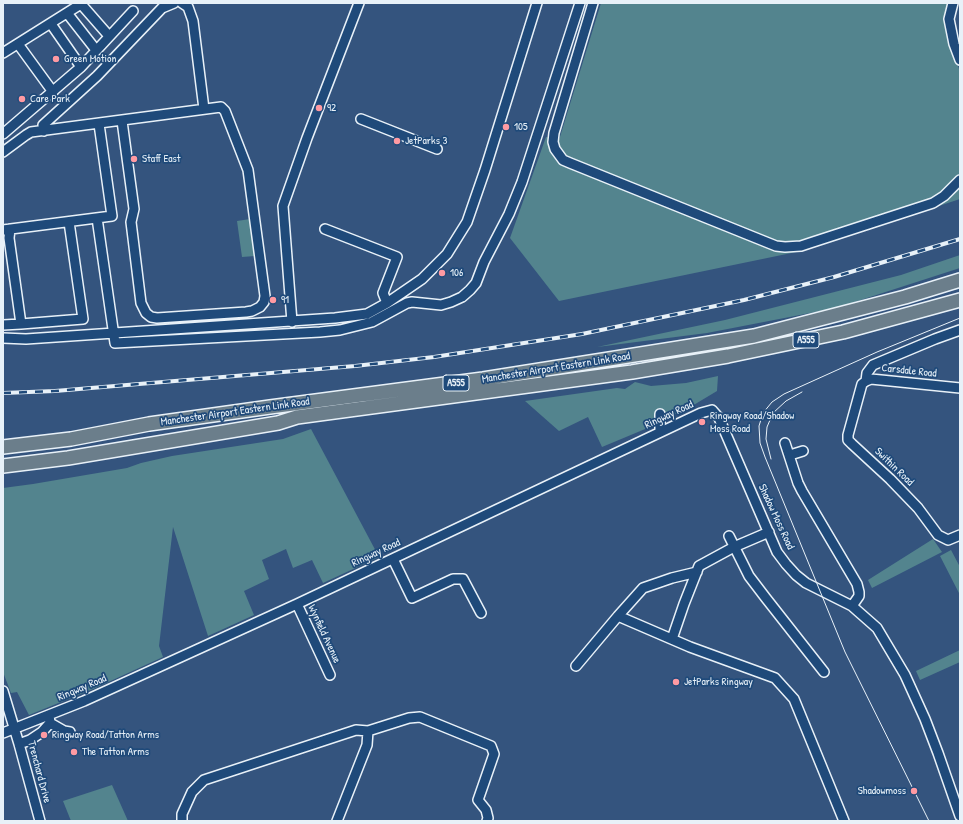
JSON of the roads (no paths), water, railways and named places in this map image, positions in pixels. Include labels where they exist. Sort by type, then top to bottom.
[{"type":"highway","name":"Manchester Airport Eastern Link Road","points":[[3,446],[71,439],[149,424],[483,379],[754,336],[905,297],[960,280]]},
{"type":"highway","name":"Manchester Airport Eastern Link Road","points":[[3,466],[68,458],[278,422],[297,417],[579,379],[728,356],[843,332],[960,300]]},
{"type":"street","points":[[44,131],[43,124],[97,76],[162,8],[174,3]]},
{"type":"street","points":[[182,3],[188,7],[193,21],[204,109]]},
{"type":"street","points":[[292,322],[282,206],[359,3]]},
{"type":"street","points":[[3,338],[26,339],[292,322],[367,314],[387,303],[427,275],[447,254],[467,222],[485,170],[537,3]]},
{"type":"street","points":[[96,218],[115,343],[340,330],[372,322],[407,303],[412,302],[441,305],[451,302],[462,297],[476,283],[484,262],[509,214],[522,182],[580,3]]},
{"type":"street","points":[[593,3],[554,133],[553,142],[555,149],[563,160],[776,246],[785,247],[810,243],[933,203],[944,196],[960,180]]},
{"type":"street","points":[[952,3],[949,19],[954,44],[960,60]]},
{"type":"street","points":[[3,53],[82,4],[109,36]]},
{"type":"street","points":[[3,134],[81,67],[133,11]]},
{"type":"street","points":[[67,13],[96,50]]},
{"type":"street","points":[[51,24],[81,67]]},
{"type":"street","points":[[18,44],[53,92]]},
{"type":"street","points":[[3,152],[32,132],[221,107],[225,111],[248,170],[265,296],[264,302],[260,307],[252,311],[157,318],[151,317],[142,308],[130,222],[134,209],[122,121]]},
{"type":"street","points":[[361,119],[437,149]]},
{"type":"street","points":[[21,324],[9,238],[6,230],[112,216],[99,124]]},
{"type":"street","points":[[3,325],[83,318],[69,222]]},
{"type":"street","points":[[325,229],[397,256],[383,293],[387,303]]},
{"type":"street","points":[[866,381],[867,373],[874,365],[960,330]]},
{"type":"street","name":"Carsdale Road","points":[[860,389],[862,384],[871,379],[960,388]]},
{"type":"street","name":"Swithin Road","points":[[860,389],[848,440],[900,489],[918,508],[938,535],[948,540],[960,535]]},
{"type":"street","name":"Ringway Road","points":[[3,733],[49,719],[91,698],[393,559],[660,432],[701,413],[712,410]]},
{"type":"street","name":"Shadow Moss Road","points":[[712,410],[719,418],[777,552],[796,575],[806,583],[852,606],[877,628],[904,675],[932,737],[960,816]]},
{"type":"street","points":[[660,414],[660,432]]},
{"type":"street","points":[[785,443],[802,491],[857,584],[859,596],[852,606]]},
{"type":"street","points":[[790,455],[803,451]]},
{"type":"street","points":[[672,639],[699,566],[734,547],[769,532]]},
{"type":"street","points":[[729,536],[749,576],[824,672]]},
{"type":"street","points":[[393,559],[412,598],[453,579],[463,579],[481,612]]},
{"type":"street","points":[[576,666],[643,588],[672,578],[697,572]]},
{"type":"street","name":"Wynfield Avenue","points":[[297,604],[330,675]]},
{"type":"street","points":[[618,616],[690,647],[775,678],[785,687],[794,699],[844,821]]},
{"type":"street","name":"Trenchard Drive","points":[[3,691],[40,821]]},
{"type":"street","points":[[182,821],[182,814],[192,792],[204,780],[356,730],[368,731],[409,718],[420,717],[491,746],[494,754],[478,800],[486,810],[488,818],[487,821]]},
{"type":"street","points":[[49,719],[64,731],[70,732]]},
{"type":"street","name":"Ringway Road","points":[[19,744],[36,737],[49,719]]},
{"type":"street","points":[[338,821],[367,745],[368,731]]},
{"type":"tram line","points":[[929,821],[845,652],[765,457],[760,443],[759,426],[763,413],[772,402],[784,394],[877,352],[960,318]]},
{"type":"tram line","points":[[771,459],[766,439],[767,427],[773,413],[786,401],[802,392]]},
{"type":"railway","points":[[3,393],[55,391],[355,366],[434,357],[582,334],[744,300],[834,277],[960,239]]},
{"type":"place","name":"Green Motion","points":[[56,59]]},
{"type":"place","name":"Care Park","points":[[22,99]]},
{"type":"place","name":"92","points":[[319,108]]},
{"type":"place","name":"105","points":[[506,127]]},
{"type":"place","name":"JetParks 3","points":[[397,141]]},
{"type":"place","name":"Staff East","points":[[134,159]]},
{"type":"place","name":"106","points":[[442,273]]},
{"type":"place","name":"91","points":[[273,300]]},
{"type":"place","name":"Ringway Road/Shadow Moss Road","points":[[702,422]]},
{"type":"place","name":"JetParks Ringway","points":[[676,682]]},
{"type":"place","name":"Ringway Road/Tatton Arms","points":[[44,735]]},
{"type":"place","name":"The Tatton Arms","points":[[74,752]]},
{"type":"place","name":"Shadowmoss","points":[[914,791]]}]
